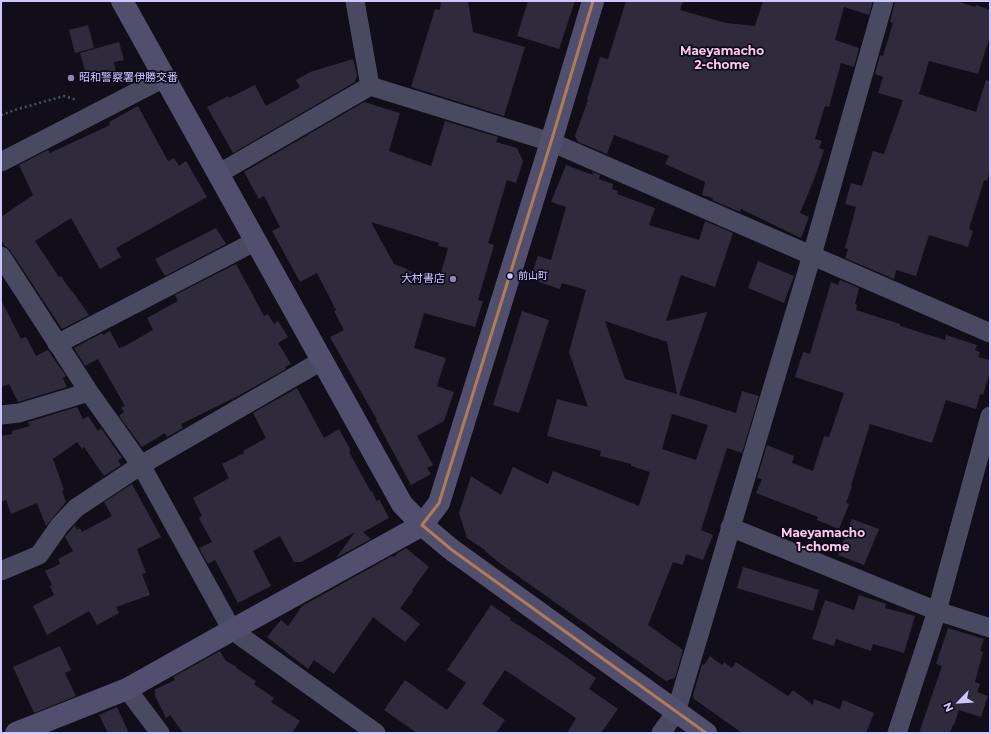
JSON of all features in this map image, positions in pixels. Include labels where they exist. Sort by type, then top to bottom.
[{"type":"street","points":[[122,1],[402,504],[422,525],[452,550],[706,733]]},
{"type":"street","points":[[355,1],[370,86]]},
{"type":"street","points":[[16,733],[127,689],[422,525],[439,503],[593,1]]},
{"type":"street","points":[[661,733],[676,712],[812,255],[884,1]]},
{"type":"street","points":[[1,162],[164,78]]},
{"type":"street","points":[[218,174],[370,86],[551,142],[990,333]]},
{"type":"street","points":[[57,344],[256,241]]},
{"type":"street","points":[[1,256],[89,392],[141,465],[232,630],[376,733]]},
{"type":"street","points":[[1,571],[39,555],[60,525],[76,508],[141,465],[323,360]]},
{"type":"street","points":[[1,415],[19,413],[89,392]]},
{"type":"street","points":[[897,733],[936,611],[990,416]]},
{"type":"street","points":[[730,527],[936,611],[990,628]]},
{"type":"street","points":[[127,689],[160,733]]},
{"type":"path","points":[[1,115],[64,96],[104,109]]},
{"type":"building","points":[[441,1],[468,1],[473,32],[525,47],[504,116],[411,87],[435,9],[440,10]]},
{"type":"building","points":[[528,1],[575,1],[559,49],[517,36]]},
{"type":"building","points":[[626,1],[683,1],[680,10],[726,23],[755,26],[763,1],[873,1],[869,15],[844,7],[835,40],[859,48],[854,67],[841,63],[829,107],[825,106],[815,139],[822,141],[819,148],[824,150],[815,177],[800,213],[809,217],[801,238],[741,209],[740,212],[712,200],[713,198],[702,195],[705,182],[665,164],[669,156],[614,135],[607,154],[578,142],[575,136],[588,100],[587,99],[600,57],[608,59]]},
{"type":"building","points":[[895,1],[956,1],[975,7],[976,5],[990,10],[990,36],[978,74],[929,61],[919,94],[976,112],[986,80],[990,81],[990,170],[987,181],[984,180],[969,229],[973,231],[968,247],[929,235],[916,276],[896,270],[894,279],[845,258],[848,249],[845,248],[856,207],[845,204],[851,183],[862,186],[873,151],[884,154],[903,100],[878,93],[883,77],[875,74],[880,55],[883,56],[893,23],[890,22]]},
{"type":"building","points":[[88,25],[94,48],[75,53],[69,30]]},
{"type":"building","points":[[119,42],[124,60],[114,62],[116,73],[88,81],[80,53]]},
{"type":"building","points":[[353,59],[357,75],[355,82],[233,153],[207,107],[228,96],[229,98],[255,85],[266,106],[300,87],[296,80],[310,72]]},
{"type":"building","points":[[364,102],[400,113],[389,151],[431,166],[445,121],[498,137],[496,142],[517,148],[523,161],[516,183],[507,180],[488,243],[494,245],[478,300],[483,301],[475,327],[424,313],[414,348],[446,358],[437,386],[454,392],[444,421],[417,436],[433,465],[427,468],[431,474],[411,485],[377,420],[330,337],[344,330],[334,311],[336,310],[317,273],[300,282],[272,231],[280,227],[264,196],[259,199],[244,172]],"holes":[[[371,222],[439,243],[438,246],[448,248],[439,280],[407,270],[394,264]]]},
{"type":"building","points":[[138,106],[168,161],[174,158],[179,166],[186,161],[207,197],[116,248],[121,257],[100,269],[71,218],[35,241],[59,277],[61,276],[89,315],[62,329],[10,250],[1,240],[1,217],[33,195],[19,165],[48,150],[50,153],[110,125],[109,122]]},
{"type":"building","points":[[566,165],[593,175],[592,172],[600,175],[599,179],[613,184],[612,189],[618,191],[617,194],[655,208],[649,225],[699,240],[705,221],[733,233],[715,287],[681,275],[666,321],[707,312],[679,395],[736,413],[742,391],[759,396],[742,453],[727,448],[701,530],[713,535],[703,560],[686,554],[683,565],[673,562],[648,625],[683,650],[675,678],[666,681],[501,564],[485,550],[467,538],[459,513],[471,476],[501,495],[513,467],[548,484],[553,471],[639,506],[650,472],[631,466],[631,464],[600,456],[601,451],[547,436],[557,399],[588,407],[569,352],[586,290],[562,283],[560,289],[530,279],[538,256],[551,260],[566,207],[551,202]],"holes":[[[605,321],[667,342],[677,394],[625,379]],[[672,414],[708,425],[696,460],[662,449]]]},
{"type":"building","points":[[216,228],[226,244],[165,276],[155,259]]},
{"type":"building","points":[[758,261],[794,276],[784,303],[748,288]]},
{"type":"building","points":[[236,264],[264,316],[268,314],[274,324],[278,321],[288,337],[278,343],[291,364],[285,367],[286,369],[238,396],[181,424],[183,428],[167,437],[165,433],[142,447],[119,416],[124,412],[121,407],[125,406],[98,359],[85,366],[74,348],[102,333],[103,335],[110,331],[119,348],[125,346],[153,330],[147,318],[178,301],[175,295]]},
{"type":"building","points":[[840,280],[859,288],[855,304],[857,305],[856,310],[945,340],[946,335],[977,345],[975,350],[980,352],[978,357],[990,360],[990,372],[983,395],[980,394],[976,409],[946,400],[932,443],[870,424],[846,503],[849,504],[839,529],[817,520],[818,517],[756,493],[762,479],[757,478],[767,445],[794,456],[792,463],[813,471],[824,436],[829,437],[844,393],[795,377],[803,352],[810,354],[831,282],[838,285]]},
{"type":"building","points":[[1,300],[21,339],[26,337],[36,356],[48,350],[66,376],[63,378],[67,387],[18,402],[9,384],[1,387]]},
{"type":"building","points":[[522,311],[549,320],[519,413],[493,405]]},
{"type":"building","points":[[297,388],[324,438],[339,429],[351,451],[349,452],[371,492],[372,491],[377,502],[379,499],[389,518],[363,532],[371,539],[336,558],[355,532],[301,562],[294,562],[280,536],[253,551],[271,586],[238,603],[215,560],[208,564],[199,548],[212,542],[199,518],[202,516],[193,498],[229,478],[222,464],[244,453],[243,451],[266,438],[253,413]]},
{"type":"building","points":[[77,407],[83,419],[88,416],[98,431],[101,428],[122,458],[118,460],[121,465],[104,476],[84,447],[82,449],[77,442],[53,459],[64,490],[62,491],[66,502],[46,526],[37,503],[11,514],[6,500],[1,502],[1,436],[12,434],[12,431],[30,426],[28,422]]},
{"type":"building","points":[[132,484],[161,537],[137,549],[146,573],[142,574],[150,595],[116,607],[119,613],[97,625],[89,611],[47,635],[33,606],[54,595],[50,586],[52,585],[45,571],[60,564],[58,559],[73,551],[65,537],[75,525],[77,530],[80,528],[82,532],[112,516],[104,502]]},
{"type":"building","points":[[852,519],[879,529],[864,565],[838,555]]},
{"type":"building","points":[[406,548],[429,567],[400,608],[420,624],[405,642],[373,617],[334,674],[314,660],[308,669],[267,637],[281,620],[288,626],[302,606],[392,556],[394,557]]},
{"type":"building","points":[[743,567],[819,590],[813,611],[737,588]]},
{"type":"building","points":[[859,595],[886,604],[885,608],[915,616],[904,653],[873,644],[871,651],[836,639],[834,646],[812,639],[825,600],[854,610]]},
{"type":"building","points":[[491,605],[511,618],[510,620],[596,678],[589,689],[618,709],[601,733],[567,733],[576,718],[505,670],[482,704],[505,720],[496,733],[417,733],[384,710],[405,680],[447,710],[466,683],[447,670]]},
{"type":"building","points":[[948,628],[984,639],[980,651],[983,652],[975,682],[980,684],[977,692],[988,696],[981,717],[959,710],[950,733],[919,733],[942,666],[936,664]]},
{"type":"building","points":[[60,646],[71,670],[65,673],[76,696],[34,713],[13,667]]},
{"type":"building","points":[[220,651],[226,661],[256,681],[254,684],[274,698],[271,702],[300,721],[292,733],[183,733],[170,715],[166,718],[154,694],[156,693],[154,690],[175,680],[173,677]]},
{"type":"building","points":[[710,656],[722,665],[724,662],[732,668],[736,662],[788,696],[793,690],[813,705],[814,699],[840,709],[843,700],[874,713],[866,733],[742,733],[694,699],[693,695],[702,664],[704,665]]},
{"type":"building","points":[[117,707],[129,733],[108,733],[99,715]]},
{"type":"transit line","points":[[422,525],[439,503],[593,1]]},
{"type":"transit line","points":[[422,525],[452,550],[706,733]]},
{"type":"place","name":"昭和警察署伊勝交番","points":[[71,78]]},
{"type":"place","name":"前山町","points":[[510,276]]},
{"type":"place","name":"大村書店","points":[[453,279]]},
{"type":"district","name":"Maeyamacho 2-chome","points":[[722,58]]},
{"type":"district","name":"Maeyamacho 1-chome","points":[[823,540]]}]
